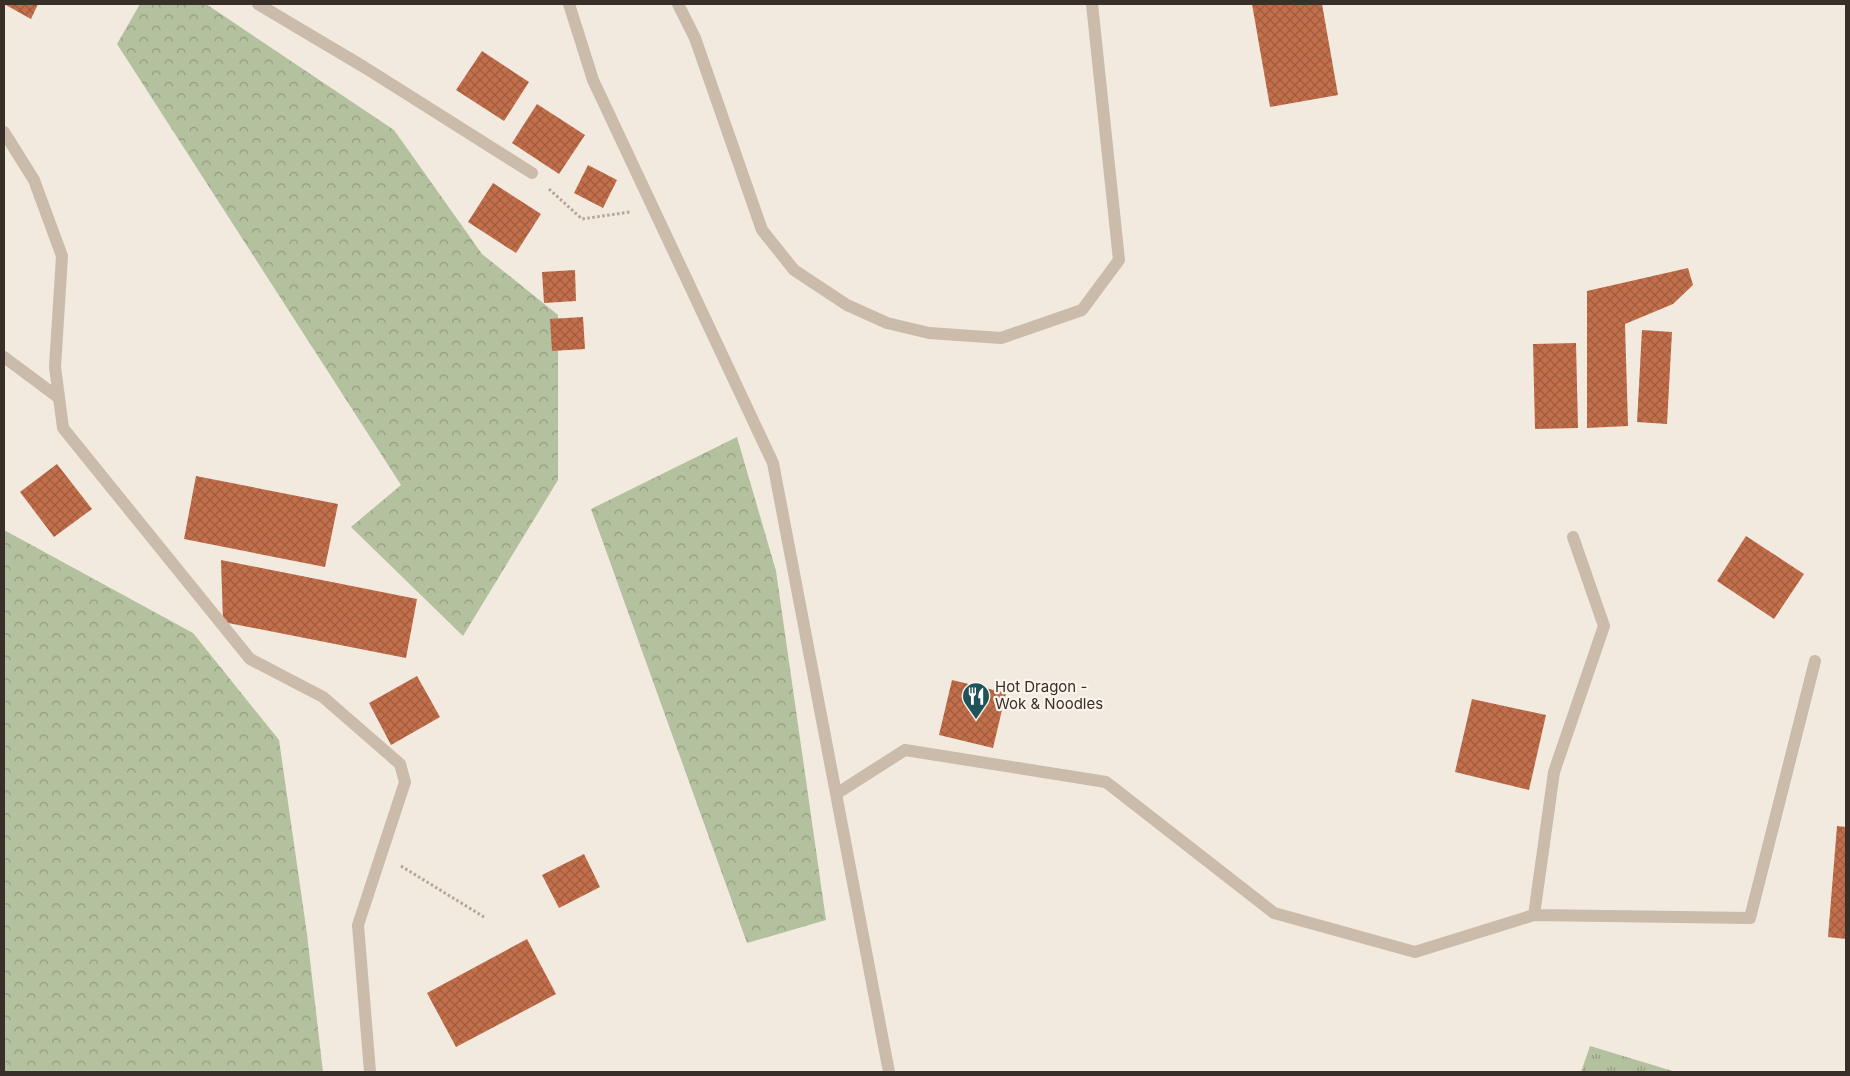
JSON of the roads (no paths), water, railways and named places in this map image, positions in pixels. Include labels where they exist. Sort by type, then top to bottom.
[{"type":"street","points":[[258,4],[364,67],[532,173]]},
{"type":"street","points":[[569,4],[593,80],[773,463],[889,1072]]},
{"type":"street","points":[[678,4],[695,38],[762,230],[794,270],[847,305],[887,323],[929,333],[1001,338],[1082,310],[1119,260],[1092,4]]},
{"type":"street","points":[[4,132],[34,180],[62,256],[55,367],[63,428],[250,659],[323,698],[400,764],[405,782],[358,925],[370,1072]]},
{"type":"street","points":[[4,357],[59,398]]},
{"type":"street","points":[[1534,915],[1554,772],[1604,626],[1573,538]]},
{"type":"street","points":[[836,794],[905,750],[1106,782],[1274,913],[1415,952],[1534,915],[1750,918],[1815,661]]},
{"type":"place","name":"Hot Dragon - Wok & Noodles","points":[[976,720]]}]
